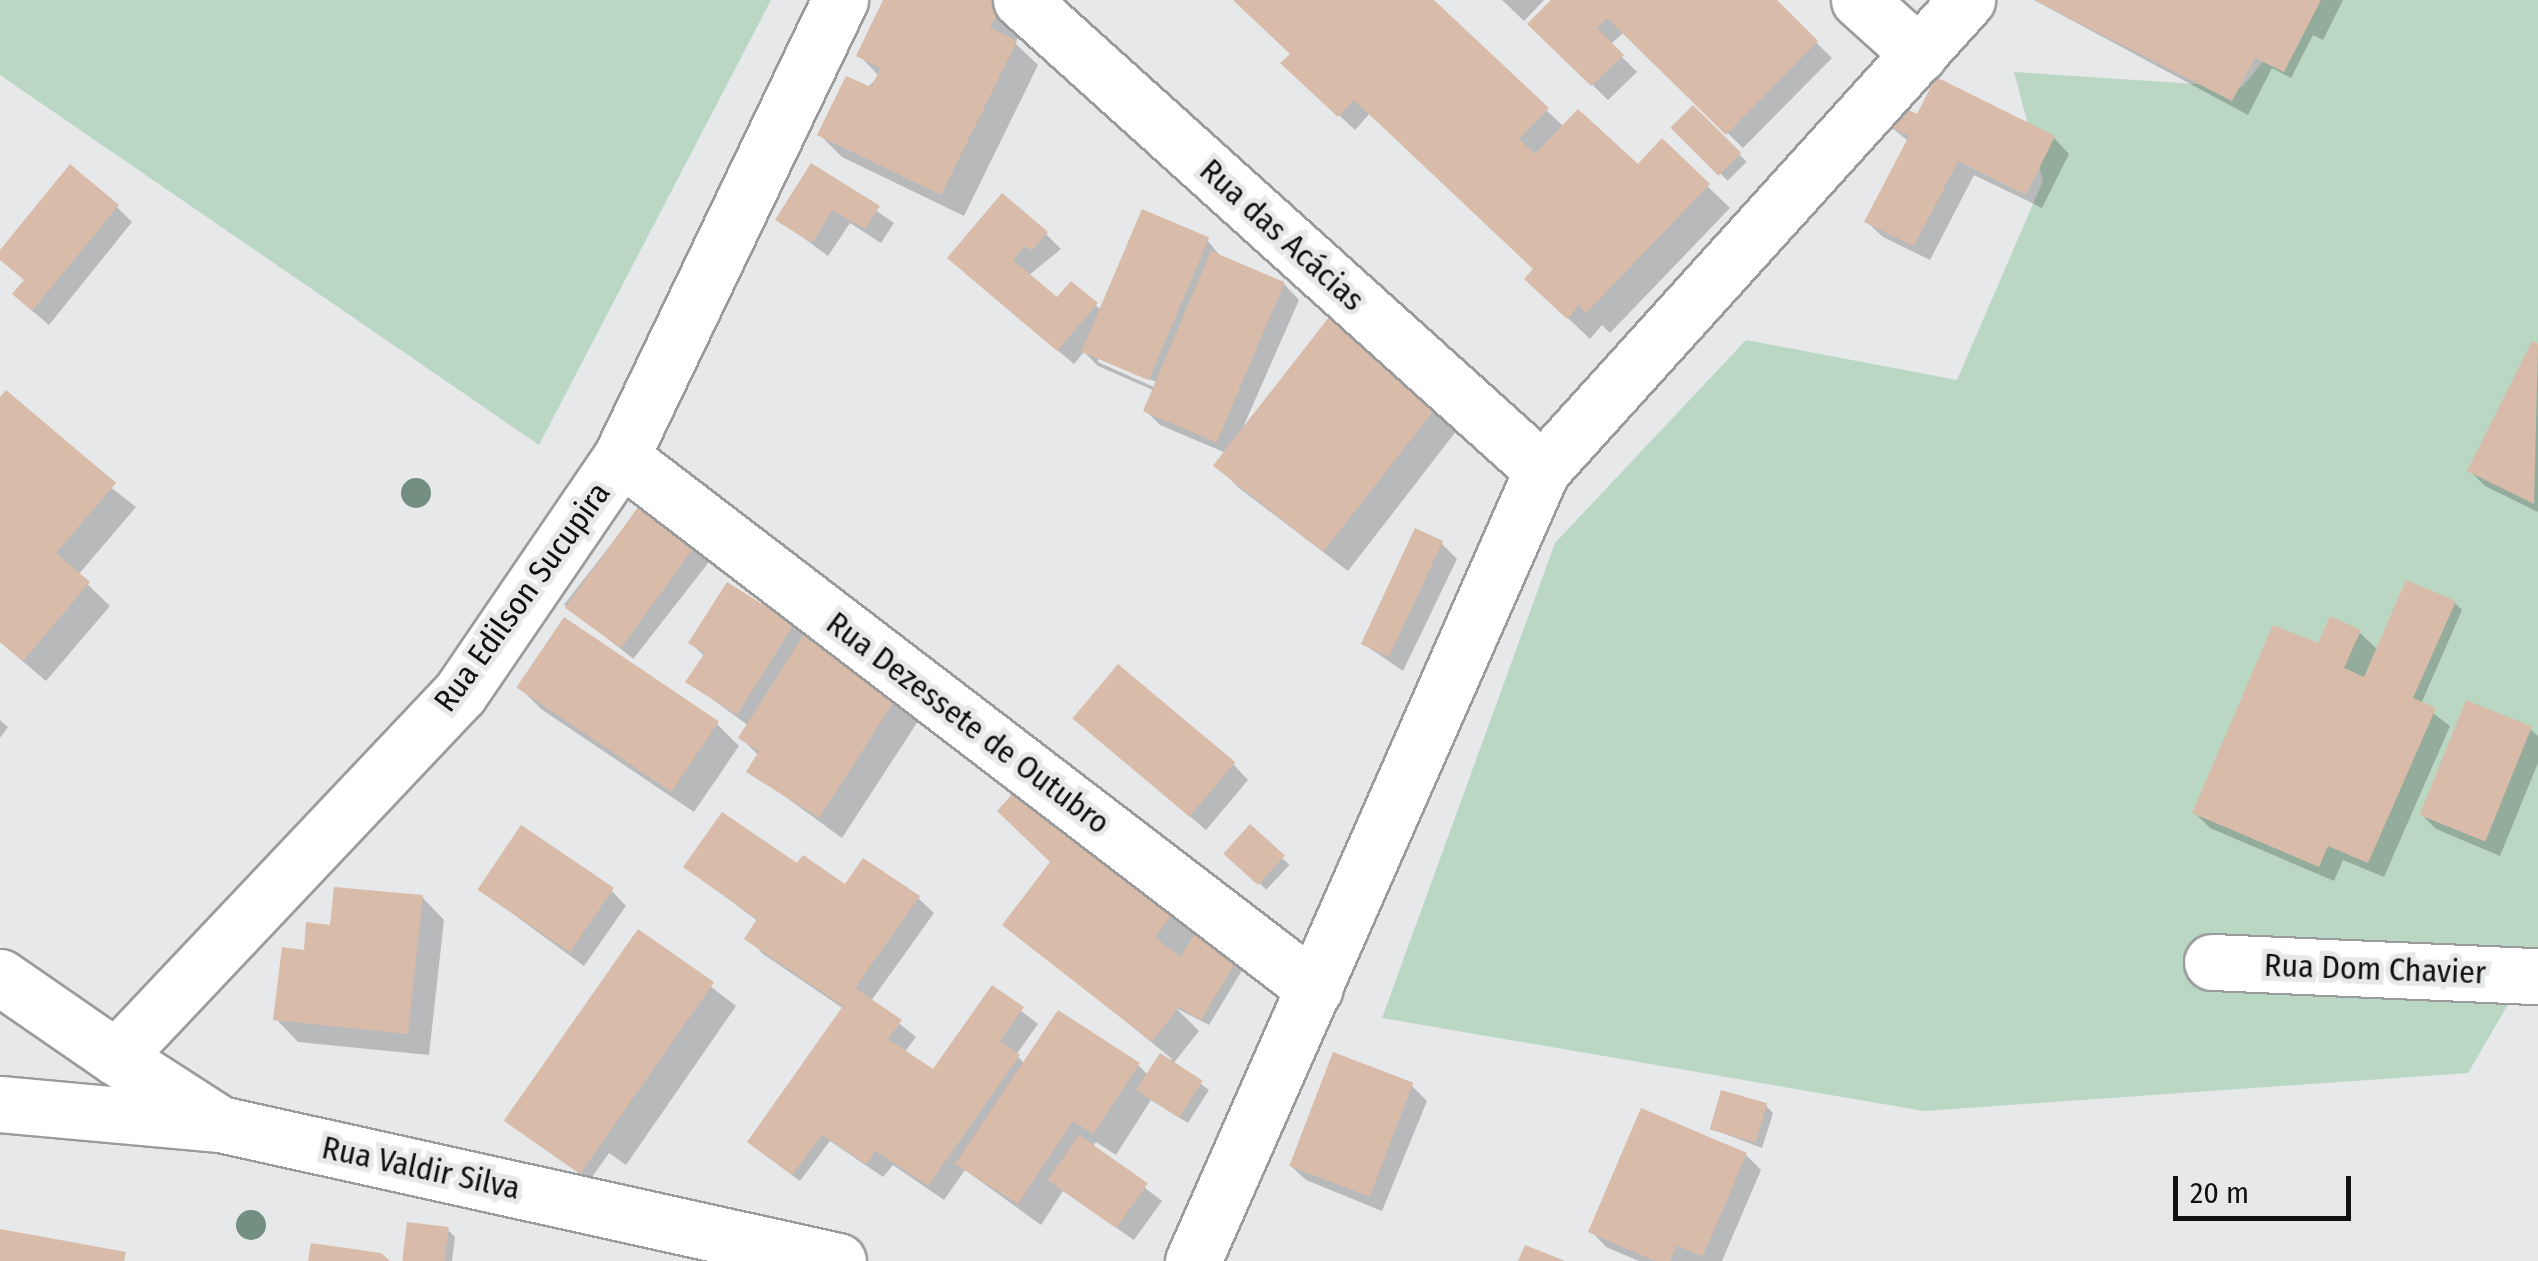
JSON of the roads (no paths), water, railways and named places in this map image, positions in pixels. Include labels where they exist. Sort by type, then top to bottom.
[{"type":"street","name":"Rua Edilson Sucupira","points":[[116,1057],[460,693],[621,458],[840,0]]},
{"type":"street","name":"Rua das Acácias","points":[[1022,0],[1542,470]]},
{"type":"street","points":[[1859,0],[1919,54]]},
{"type":"street","points":[[1193,1261],[1542,470],[1967,0]]},
{"type":"street","name":"Rua Dezessete de Outubro","points":[[621,458],[1315,989]]},
{"type":"street","name":"Rua Dom Chavier","points":[[2212,962],[2538,976]]},
{"type":"street","points":[[0,977],[220,1124]]},
{"type":"street","name":"Rua Valdir Silva","points":[[0,1104],[220,1124],[809,1258]]}]
